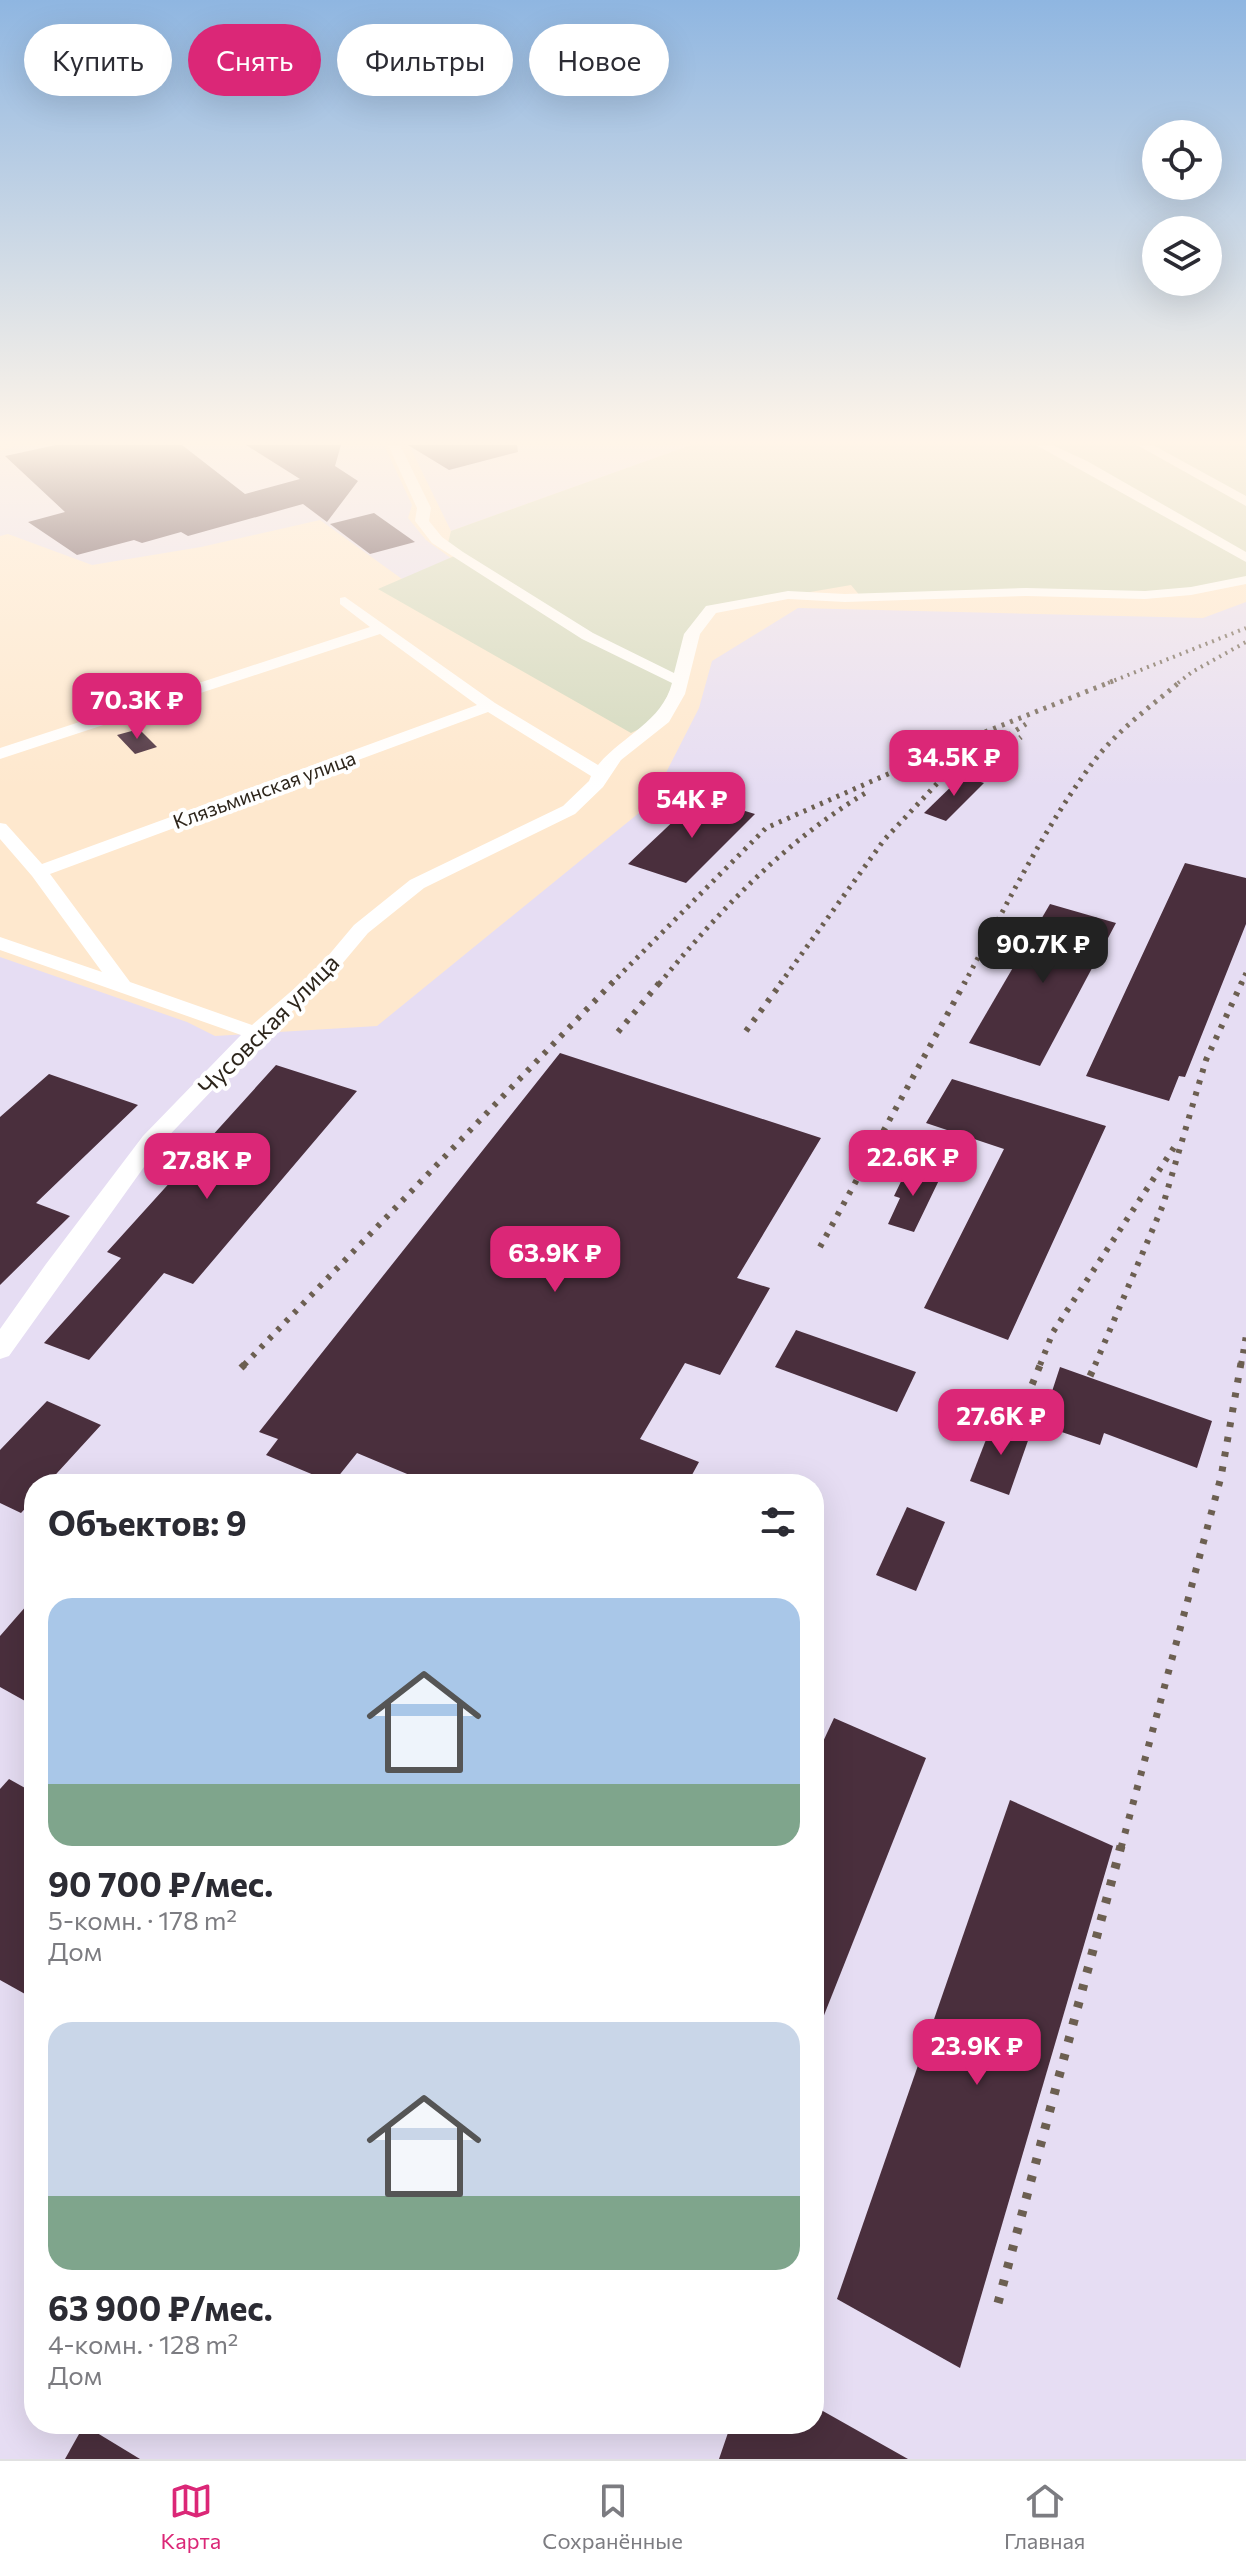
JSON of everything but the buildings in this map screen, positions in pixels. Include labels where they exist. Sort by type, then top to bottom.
[{"type":"street","points":[[467,560],[584,635],[647,669],[680,681]]},
{"type":"street","name":"Чусовская улица","points":[[0,1349],[151,1141],[255,1033],[324,973],[361,929],[417,884],[569,810],[597,783],[600,774],[615,756],[663,718],[677,694],[692,634],[711,609],[769,596],[845,598],[1026,592],[1145,595],[1191,591],[1246,580]]},
{"type":"street","points":[[345,601],[489,706],[600,774]]},
{"type":"street","points":[[0,754],[382,628]]},
{"type":"street","name":"Клязьминская улица","points":[[39,872],[489,706]]},
{"type":"street","points":[[0,828],[39,872],[122,985]]},
{"type":"street","points":[[0,943],[255,1033]]},
{"type":"shaded area","points":[[78,560],[124,560],[92,565]]},
{"type":"shaded area","points":[[375,560],[450,560],[402,579]]},
{"type":"shaded area","points":[[1246,602],[1246,2459],[0,2459],[0,957],[187,1022],[215,1036],[377,1026],[650,804],[699,708],[712,661],[798,608],[1203,618]]},
{"type":"green space","points":[[446,560],[1246,560],[1246,577],[1175,591],[861,597],[851,585],[711,609],[660,711],[649,724],[631,733],[378,589]]},
{"type":"railway","points":[[1108,683],[1246,628]]},
{"type":"railway","points":[[1178,683],[1246,642]]},
{"type":"railway","points":[[611,984],[766,828],[965,740],[1113,681]]},
{"type":"railway","points":[[964,984],[1039,845],[1091,765],[1122,731],[1181,681]]},
{"type":"railway","points":[[780,984],[884,840],[946,774],[1026,724]]},
{"type":"railway","points":[[972,779],[1021,737]]},
{"type":"railway","points":[[659,984],[706,929],[755,879],[808,833],[867,792]]},
{"type":"railway","points":[[1241,984],[1246,973]]},
{"type":"railway","points":[[244,1365],[613,982]]},
{"type":"railway","points":[[618,1032],[660,982]]},
{"type":"railway","points":[[746,1031],[782,982]]},
{"type":"railway","points":[[820,1247],[965,982]]},
{"type":"railway","points":[[1095,1365],[1163,1205],[1206,1060],[1242,982]]},
{"type":"railway","points":[[1040,1365],[1053,1332],[1175,1146]]},
{"type":"railway","points":[[1241,1365],[1246,1335]]},
{"type":"railway","points":[[1015,1426],[1041,1363]]},
{"type":"railway","points":[[1090,1376],[1096,1363]]},
{"type":"railway","points":[[1121,1848],[1221,1477],[1241,1363]]},
{"type":"railway","points":[[241,1368],[244,1365]]},
{"type":"railway","points":[[998,2303],[1121,1846]]}]
